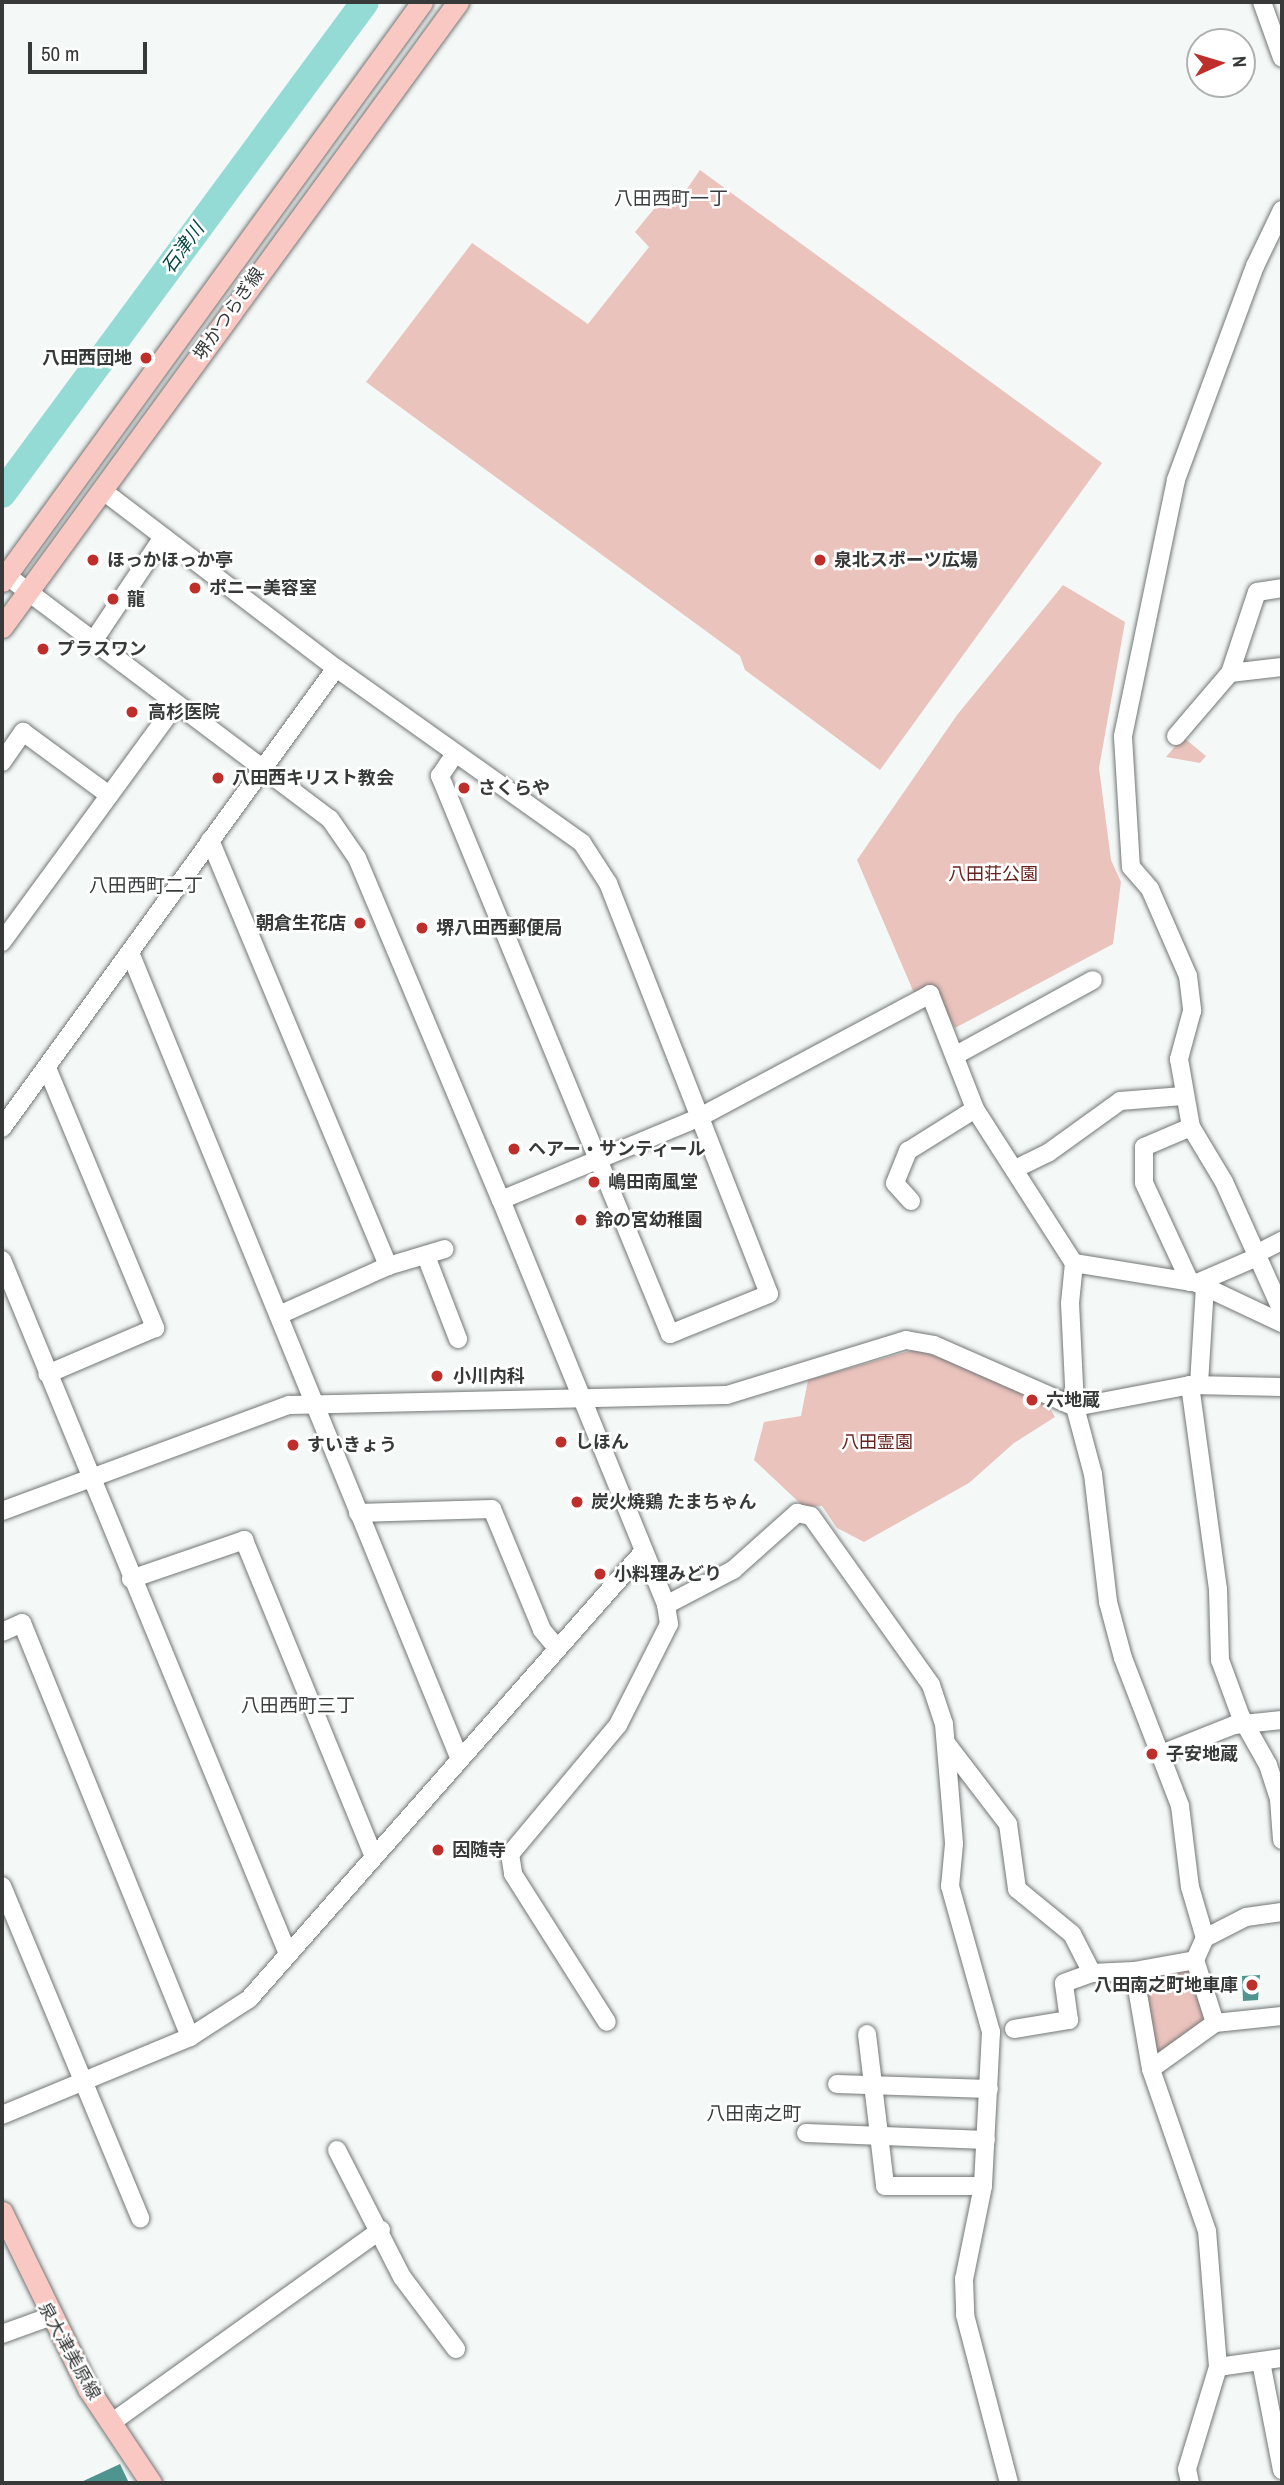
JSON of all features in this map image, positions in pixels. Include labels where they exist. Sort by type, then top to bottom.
[{"type":"main road","name":"堺かつらぎ線","points":[[4,578],[422,2]]},
{"type":"main road","name":"堺かつらぎ線","points":[[2,627],[458,2]]},
{"type":"main road","name":"泉大津美原線","points":[[2,2212],[49,2317],[111,2423],[151,2483]]},
{"type":"street","points":[[1262,2],[1282,58]]},
{"type":"street","points":[[1282,210],[1255,265],[1176,480],[1123,737],[1131,867],[1150,889],[1188,976],[1192,1011],[1179,1059],[1183,1096],[1191,1127],[1224,1182],[1282,1311]]},
{"type":"street","points":[[102,490],[336,668],[582,843],[593,858],[700,1117],[769,1294],[670,1334],[440,776],[455,754]]},
{"type":"street","points":[[94,640],[163,537]]},
{"type":"street","points":[[4,578],[28,591],[175,706],[330,819],[357,858],[501,1200],[666,1605],[669,1624],[618,1726],[510,1853],[513,1874],[607,2022]]},
{"type":"street","points":[[1176,736],[1230,673],[1257,592],[1282,588]]},
{"type":"street","points":[[1230,673],[1282,667]]},
{"type":"street","points":[[2,1128],[131,955],[259,768],[336,668]]},
{"type":"street","points":[[2,942],[175,706]]},
{"type":"street","points":[[2,762],[23,733],[109,795]]},
{"type":"street","points":[[210,840],[388,1266]]},
{"type":"street","points":[[131,955],[459,1758]]},
{"type":"street","points":[[956,1055],[1093,980]]},
{"type":"street","points":[[501,1200],[700,1117],[930,994],[975,1109],[1074,1263],[1070,1303],[1075,1407],[1093,1474],[1108,1602],[1180,1805],[1190,1887],[1205,1938]]},
{"type":"street","points":[[47,1068],[155,1328],[47,1374]]},
{"type":"street","points":[[1015,1169],[1048,1153],[1120,1101],[1183,1096]]},
{"type":"street","points":[[911,1201],[895,1183],[908,1151],[975,1109]]},
{"type":"street","points":[[1191,1127],[1144,1147],[1144,1183],[1197,1284],[1194,1384],[1217,1589],[1220,1660],[1279,1789],[1282,1840]]},
{"type":"street","points":[[1197,1284],[1282,1241]]},
{"type":"street","points":[[279,1315],[388,1266],[445,1249]]},
{"type":"street","points":[[426,1256],[458,1339]]},
{"type":"street","points":[[2,1260],[88,1475],[288,1954]]},
{"type":"street","points":[[1074,1263],[1197,1284],[1282,1323]]},
{"type":"street","points":[[2,1511],[88,1475],[312,1402],[727,1395],[906,1340],[934,1345],[1075,1407],[1194,1384],[1282,1387]]},
{"type":"street","points":[[358,1513],[492,1509],[542,1630],[557,1648]]},
{"type":"street","points":[[666,1605],[733,1570],[797,1513],[811,1516],[931,1685],[946,1743],[954,1844],[950,1886],[991,2032],[983,2186],[964,2279],[965,2315],[1009,2483]]},
{"type":"street","points":[[131,1579],[244,1540],[373,1854]]},
{"type":"street","points":[[2,2115],[84,2084],[190,2037],[248,1999],[373,1854],[644,1551]]},
{"type":"street","points":[[2,1632],[22,1623],[190,2037]]},
{"type":"street","points":[[1161,1754],[1247,1723],[1282,1720]]},
{"type":"street","points":[[946,1743],[1008,1824],[1017,1889],[1072,1934],[1092,1973]]},
{"type":"street","points":[[2,1886],[140,2218]]},
{"type":"street","points":[[1215,2023],[1195,1959],[1205,1938],[1246,1917],[1282,1912]]},
{"type":"street","points":[[1014,2029],[1069,2020],[1064,1983],[1092,1973],[1134,1971],[1195,1959]]},
{"type":"street","points":[[1134,1971],[1151,2069],[1207,2231],[1218,2367],[1187,2469],[1190,2483]]},
{"type":"street","points":[[1151,2069],[1215,2023],[1282,2016]]},
{"type":"street","points":[[867,2035],[885,2186],[983,2186]]},
{"type":"street","points":[[837,2084],[989,2089]]},
{"type":"street","points":[[806,2133],[986,2140]]},
{"type":"street","points":[[337,2150],[381,2230],[402,2277],[456,2349]]},
{"type":"street","points":[[111,2423],[381,2230]]},
{"type":"street","points":[[2,2334],[49,2317]]},
{"type":"street","points":[[1218,2367],[1282,2358]]},
{"type":"street","points":[[1261,2362],[1282,2470]]},
{"type":"green space","name":"泉北スポーツ広場","points":[[700,170],[1102,463],[880,770],[745,670],[740,656],[366,382],[472,243],[588,324],[649,247],[635,232],[671,188],[682,196]]},
{"type":"green space","name":"八田荘公園","points":[[1063,585],[1125,622],[1099,768],[1111,860],[1121,882],[1113,944],[955,1028],[932,986],[914,993],[857,860],[957,715]]},
{"type":"green space","points":[[1183,737],[1206,756],[1200,763],[1166,757]]},
{"type":"green space","name":"八田霊園","points":[[913,1350],[942,1357],[1046,1402],[1055,1417],[1014,1443],[969,1483],[864,1542],[837,1528],[822,1506],[804,1507],[754,1460],[764,1422],[801,1416],[808,1380]]},
{"type":"green space","points":[[1188,1965],[1208,2017],[1162,2056],[1152,2051],[1143,1981],[1147,1975]]},
{"type":"building","name":"八田南之町地車庫","points":[[1260,1975],[1258,2000],[1243,2001],[1242,1976]]},
{"type":"building","points":[[120,2464],[129,2483],[79,2483]]},
{"type":"waterway","name":"石津川","points":[[2,494],[365,2]]},
{"type":"place","name":"八田西団地","points":[[146,358]]},
{"type":"place","name":"ほっかほっか亭","points":[[93,560]]},
{"type":"place","name":"泉北スポーツ広場","points":[[820,560]]},
{"type":"place","name":"ポニー美容室","points":[[195,588]]},
{"type":"place","name":"龍","points":[[113,599]]},
{"type":"place","name":"プラスワン","points":[[43,649]]},
{"type":"place","name":"高杉医院","points":[[132,712]]},
{"type":"place","name":"八田西キリスト教会","points":[[218,778]]},
{"type":"place","name":"さくらや","points":[[464,788]]},
{"type":"place","name":"朝倉生花店","points":[[360,923]]},
{"type":"place","name":"堺八田西郵便局","points":[[422,928]]},
{"type":"place","name":"ヘアー・サンティール","points":[[514,1149]]},
{"type":"place","name":"嶋田南風堂","points":[[594,1182]]},
{"type":"place","name":"鈴の宮幼稚園","points":[[581,1220]]},
{"type":"place","name":"小川内科","points":[[437,1376]]},
{"type":"place","name":"六地蔵","points":[[1032,1400]]},
{"type":"place","name":"しほん","points":[[561,1442]]},
{"type":"place","name":"すいきょう","points":[[293,1445]]},
{"type":"place","name":"炭火焼鶏 たまちゃん","points":[[577,1502]]},
{"type":"place","name":"小料理みどり","points":[[600,1574]]},
{"type":"place","name":"子安地蔵","points":[[1152,1754]]},
{"type":"place","name":"因随寺","points":[[438,1850]]},
{"type":"place","name":"八田南之町地車庫","points":[[1252,1985]]},
{"type":"district","name":"八田西町一丁","points":[[671,199]]},
{"type":"district","name":"八田西町二丁","points":[[146,886]]},
{"type":"district","name":"八田西町三丁","points":[[298,1706]]},
{"type":"district","name":"八田南之町","points":[[754,2114]]}]
